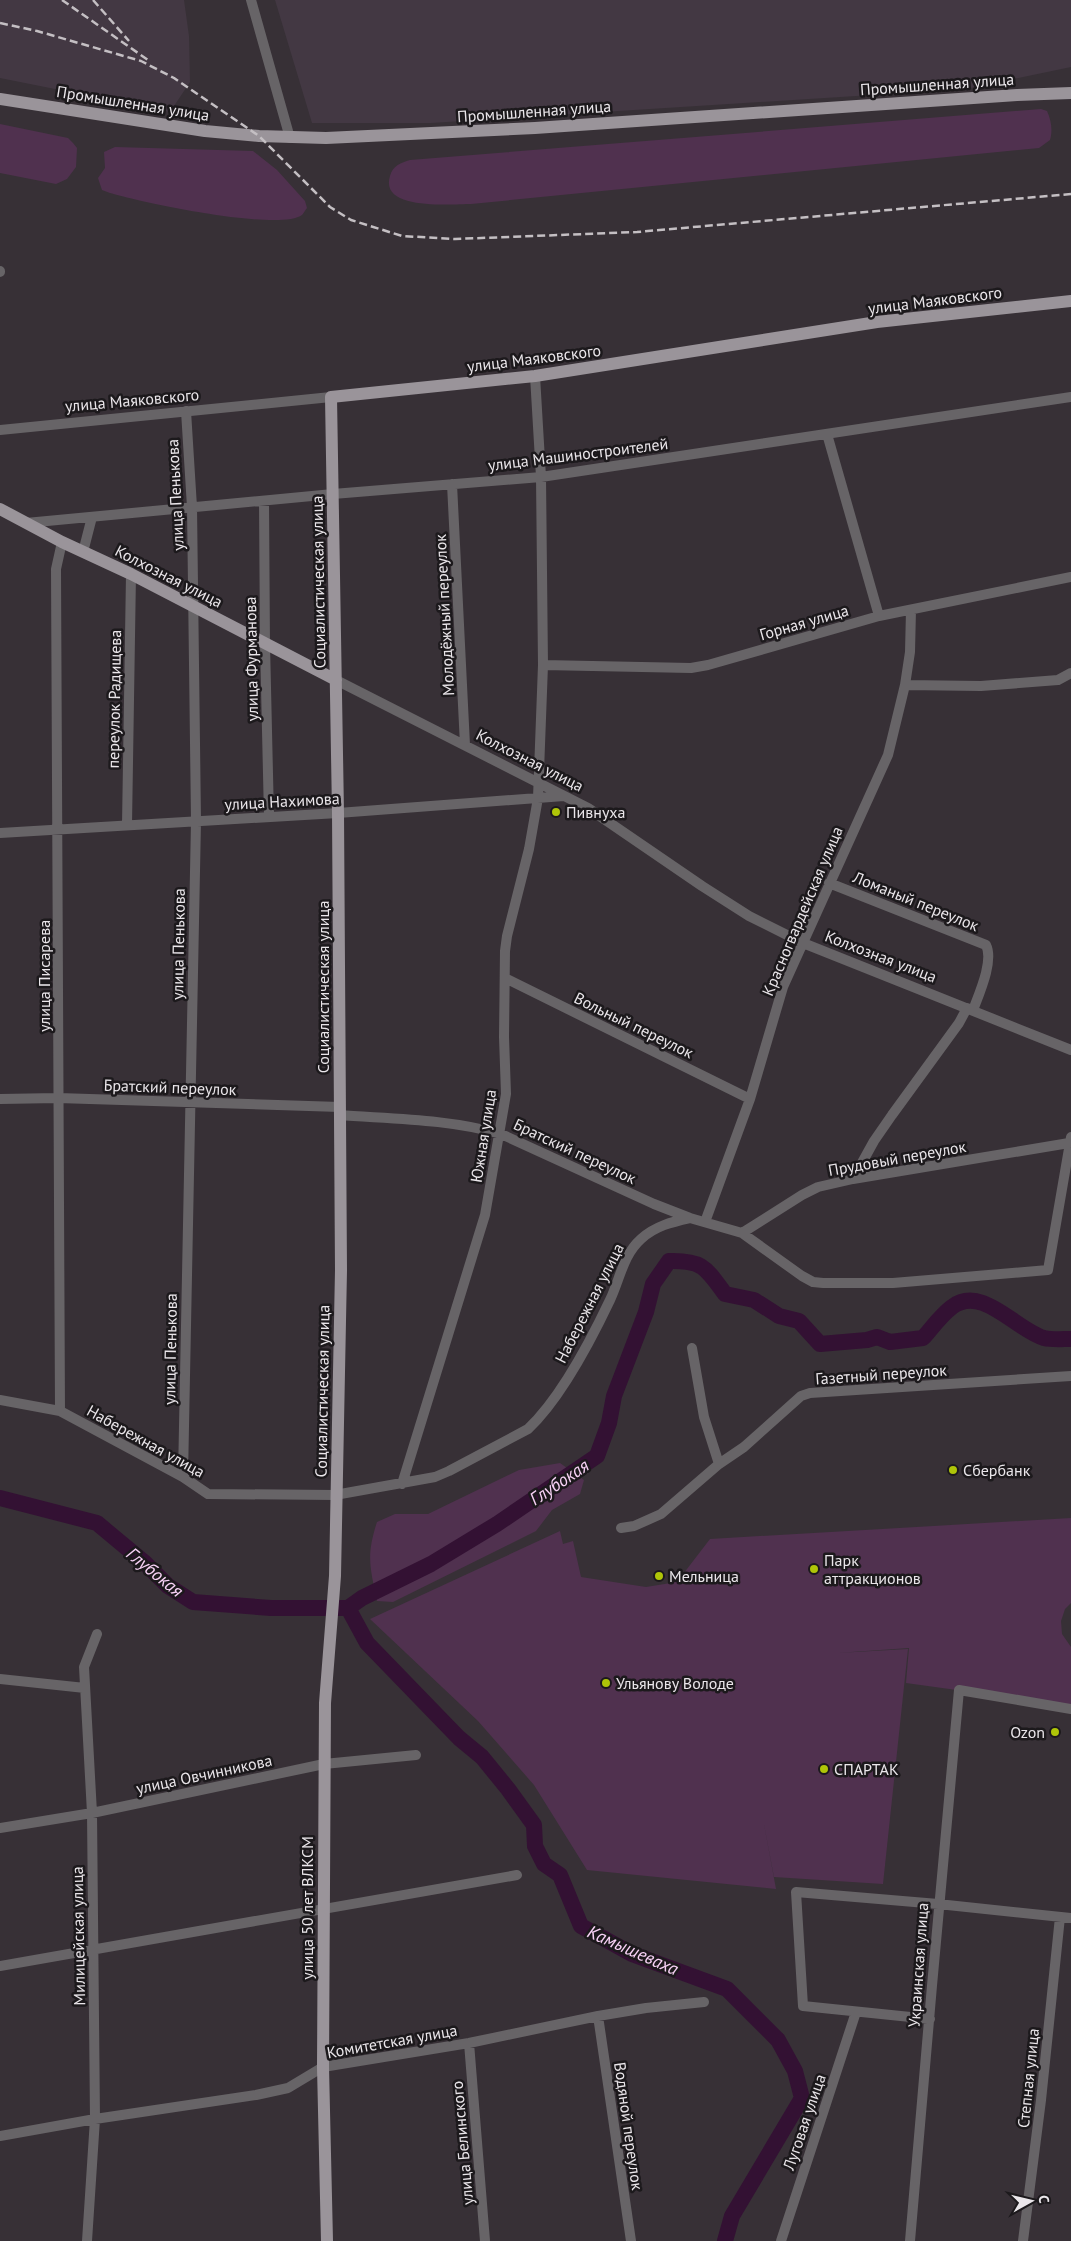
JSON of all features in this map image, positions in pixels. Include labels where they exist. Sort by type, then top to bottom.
[{"type":"main road","name":"Промышленная улица","points":[[0,99],[153,124],[258,136],[326,138],[535,128],[1017,95],[1071,93]]},
{"type":"main road","name":"улица Маяковского","points":[[331,397],[535,376],[877,322],[1071,301]]},
{"type":"main road","name":"Социалистическая улица","points":[[331,397],[338,813],[341,1270],[335,1576]]},
{"type":"main road","name":"Колхозная улица","points":[[0,509],[336,680]]},
{"type":"main road","name":"улица 50 лет ВЛКСМ","points":[[327,2241],[323,2067],[324,1764],[325,1703],[335,1576]]},
{"type":"street","points":[[251,0],[290,138]]},
{"type":"street","name":"Южная улица","points":[[402,1484],[485,1215],[501,1134],[506,1094],[504,1037],[507,936],[529,849],[538,798],[543,665],[541,477],[535,376]]},
{"type":"street","name":"улица Маяковского","points":[[0,430],[331,397]]},
{"type":"street","name":"улица Машиностроителей","points":[[26,523],[333,494],[541,477],[1071,397]]},
{"type":"street","name":"улица Пенькова","points":[[183,1477],[196,821],[195,607],[192,507],[186,411]]},
{"type":"street","points":[[827,434],[879,616]]},
{"type":"street","name":"Молодёжный переулок","points":[[452,484],[465,745]]},
{"type":"street","name":"улица Фурманова","points":[[264,501],[269,817]]},
{"type":"street","points":[[83,552],[92,517]]},
{"type":"street","name":"улица Писарева","points":[[60,1411],[59,829],[56,569],[62,542]]},
{"type":"street","name":"переулок Радищева","points":[[127,825],[131,574]]},
{"type":"street","name":"Горная улица","points":[[543,665],[683,668],[708,665],[879,616],[1071,577]]},
{"type":"street","name":"Красногвардейская улица","points":[[705,1222],[750,1099],[783,987],[888,755],[905,685],[910,652],[911,610]]},
{"type":"street","points":[[905,685],[980,686],[1058,680],[1071,673]]},
{"type":"street","name":"Колхозная улица","points":[[336,680],[588,808],[749,916],[803,943],[1071,1050]]},
{"type":"street","name":"улица Нахимова","points":[[0,832],[338,813],[565,796]]},
{"type":"street","name":"Ломаный переулок","points":[[829,882],[986,945],[988,950],[986,970],[970,1009]]},
{"type":"street","name":"Вольный переулок","points":[[505,978],[750,1099]]},
{"type":"street","points":[[853,1179],[874,1141],[970,1009]]},
{"type":"street","name":"Братский переулок","points":[[0,1099],[58,1098],[190,1102],[339,1111],[464,1125],[501,1134],[654,1204],[705,1222]]},
{"type":"street","points":[[705,1222],[742,1233],[802,1276],[822,1283],[893,1283],[1048,1270],[1070,1140]]},
{"type":"street","name":"Прудовый переулок","points":[[742,1233],[802,1195],[818,1188],[853,1179],[1070,1140]]},
{"type":"street","name":"Набережная улица","points":[[0,1400],[60,1411],[183,1477],[208,1494],[336,1495],[435,1477],[528,1429],[536,1421],[570,1374],[610,1299],[631,1250],[652,1230],[690,1218]]},
{"type":"street","points":[[692,1348],[704,1417],[718,1464]]},
{"type":"street","name":"Газетный переулок","points":[[621,1528],[634,1526],[661,1514],[718,1464],[744,1446],[792,1402],[810,1393],[1071,1376]]},
{"type":"street","name":"Милицейская улица","points":[[87,2241],[96,2119],[92,1813],[84,1667],[98,1634]]},
{"type":"street","points":[[0,1678],[85,1688]]},
{"type":"street","name":"Украинская улица","points":[[910,2241],[930,2019],[938,1904],[959,1690],[1071,1709]]},
{"type":"street","name":"улица Овчинникова","points":[[0,1828],[92,1813],[324,1764],[416,1755]]},
{"type":"street","points":[[0,1966],[517,1875]]},
{"type":"street","points":[[930,2019],[803,2006],[796,1892],[938,1904],[1066,1918]]},
{"type":"street","name":"Степная улица","points":[[1023,2241],[1066,1918]]},
{"type":"street","name":"Комитетская улица","points":[[0,2136],[96,2119],[256,2095],[288,2088],[323,2067],[469,2043],[598,2016],[646,2008],[704,2002]]},
{"type":"street","name":"Луговая улица","points":[[780,2241],[856,2012]]},
{"type":"street","name":"Водяной переулок","points":[[598,2016],[631,2241]]},
{"type":"street","name":"улица Белинского","points":[[469,2043],[485,2241]]},
{"type":"shaded area","points":[[0,0],[184,0],[189,36],[190,82],[170,112],[0,78]]},
{"type":"shaded area","points":[[275,0],[1071,0],[1071,67],[966,89],[431,123],[312,123]]},
{"type":"shaded area","points":[[1041,109],[1047,111],[1051,133],[1050,140],[1039,148],[471,204],[419,203],[395,195],[390,187],[390,176],[393,169],[401,163],[410,160]]},
{"type":"shaded area","points":[[0,124],[68,138],[77,148],[76,167],[67,179],[56,184],[0,173]]},
{"type":"shaded area","points":[[115,147],[253,151],[277,170],[305,201],[307,208],[302,215],[288,219],[239,218],[149,203],[110,193],[102,190],[98,178],[105,168],[104,152]]},
{"type":"shaded area","points":[[560,1463],[584,1480],[580,1494],[552,1510],[536,1531],[393,1602],[377,1601],[372,1579],[370,1553],[377,1522],[395,1514],[428,1514],[519,1470]]},
{"type":"shaded area","points":[[1071,1518],[1071,1603],[1065,1609],[1061,1621],[1062,1634],[1071,1647],[1071,1706],[906,1683],[909,1648],[837,1653],[908,1649],[883,1884],[774,1877],[763,1819],[776,1889],[587,1870],[534,1785],[478,1721],[370,1619],[560,1531],[563,1544],[573,1541],[581,1577],[646,1587],[677,1582],[710,1539]]},
{"type":"waterway","name":"Глубокая","points":[[0,1498],[97,1523],[145,1563],[168,1586],[193,1602],[271,1608],[348,1608],[362,1598],[431,1564],[497,1524],[597,1456],[609,1423],[614,1396],[646,1312],[653,1284],[669,1261],[689,1262],[703,1267],[725,1294],[754,1300],[779,1316],[799,1321],[820,1344],[867,1340],[877,1337],[890,1342],[923,1338],[940,1318],[952,1307],[963,1301],[975,1301],[987,1305],[1044,1338],[1071,1339]]},
{"type":"waterway","name":"Камышеваха","points":[[348,1608],[367,1643],[459,1738],[482,1757],[508,1789],[534,1825],[535,1846],[544,1864],[560,1875],[581,1926],[632,1954],[727,1989],[778,2040],[795,2071],[802,2098],[732,2216],[725,2241]]},
{"type":"railway","points":[[62,0],[148,60]]},
{"type":"railway","points":[[93,0],[129,41]]},
{"type":"railway","points":[[0,23],[37,31],[141,61],[174,78],[259,136],[330,207],[351,220],[402,236],[455,239],[637,232],[1071,194]]},
{"type":"place","name":"Пивнуха","points":[[556,812]]},
{"type":"place","name":"Сбербанк","points":[[953,1470]]},
{"type":"place","name":"Парк аттракционов","points":[[814,1569]]},
{"type":"place","name":"Мельница","points":[[659,1576]]},
{"type":"place","name":"Ульянову Володе","points":[[606,1683]]},
{"type":"place","name":"Ozon","points":[[1055,1732]]},
{"type":"place","name":"СПАРТАК","points":[[824,1769]]}]
